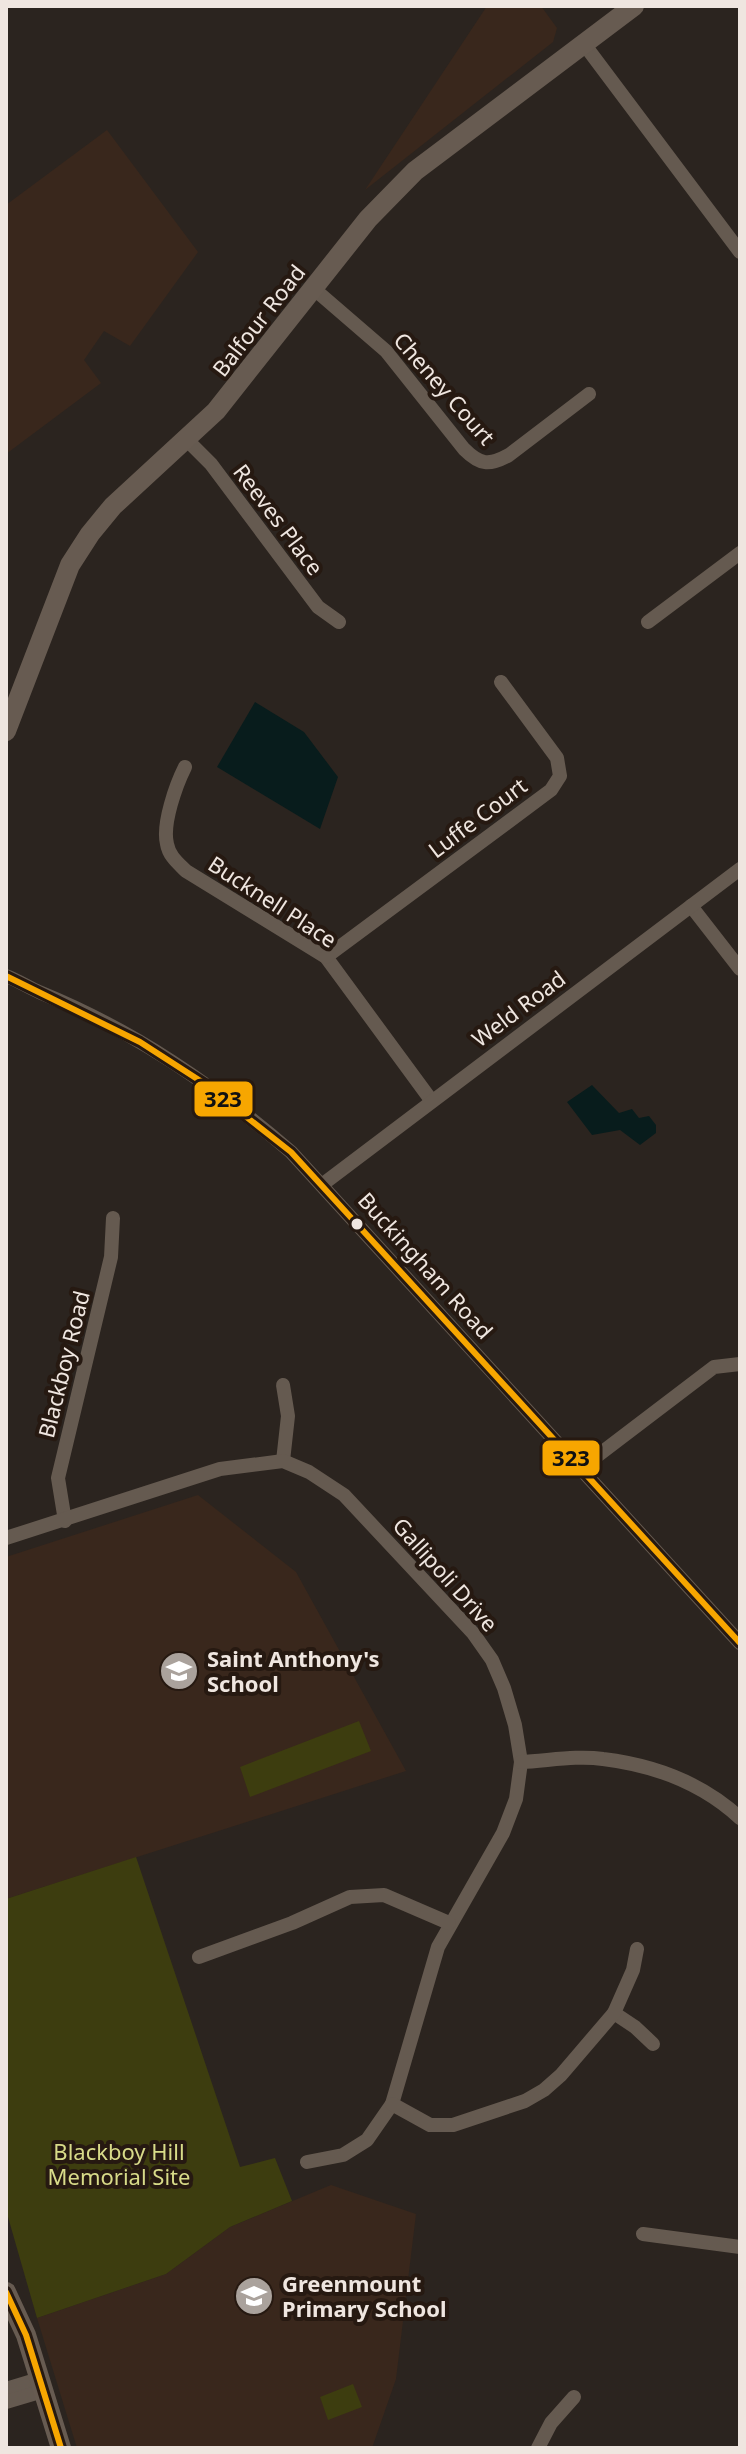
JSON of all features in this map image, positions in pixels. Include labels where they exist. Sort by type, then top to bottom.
[{"type":"main road","name":"Balfour Road","points":[[6,731],[70,565],[113,506],[216,411],[368,219],[415,171],[634,6]]},
{"type":"main road","points":[[6,2294],[26,2335],[50,2448]]},
{"type":"main road","points":[[36,2386],[61,2448]]},
{"type":"street","points":[[584,44],[740,252]]},
{"type":"street","name":"Cheney Court","points":[[313,288],[386,351],[474,460],[485,464],[495,463],[509,455],[589,394]]},
{"type":"street","name":"Reeves Place","points":[[186,439],[211,464],[318,607],[339,622]]},
{"type":"street","points":[[648,622],[740,553]]},
{"type":"street","name":"Luffe Court","points":[[326,957],[551,790],[560,776],[557,758],[501,682]]},
{"type":"street","name":"Bucknell Place","points":[[185,767],[173,791],[166,842],[172,857],[186,871],[326,957],[431,1100]]},
{"type":"street","name":"Weld Road","points":[[323,1184],[740,869]]},
{"type":"street","points":[[691,906],[740,969]]},
{"type":"street","name":"Buckingham Road","points":[[6,976],[107,1022],[181,1066],[291,1152],[740,1643]]},
{"type":"street","name":"Buckingham Road","points":[[6,986],[23,986]]},
{"type":"street","name":"Blackboy Road","points":[[65,1521],[58,1478],[111,1257],[113,1218]]},
{"type":"street","points":[[580,1469],[714,1367],[740,1364]]},
{"type":"street","points":[[6,1538],[220,1469],[283,1461],[288,1416],[283,1385]]},
{"type":"street","name":"Gallipoli Drive","points":[[283,1461],[309,1472],[344,1495],[473,1633],[492,1660],[504,1688],[515,1725],[521,1762],[516,1799],[503,1833],[438,1947],[392,2104],[367,2140],[343,2155],[307,2162]]},
{"type":"street","points":[[521,1762],[601,1758],[657,1770],[694,1785],[740,1818]]},
{"type":"street","points":[[199,1957],[292,1923],[350,1897],[384,1895],[449,1923]]},
{"type":"street","points":[[392,2104],[430,2125],[453,2125],[525,2101],[561,2075],[614,2013],[633,1970],[637,1949]]},
{"type":"street","points":[[614,2013],[653,2044]]},
{"type":"street","points":[[643,2234],[740,2247]]},
{"type":"street","points":[[6,2389],[36,2386]]},
{"type":"street","points":[[6,2402],[36,2386]]},
{"type":"street","points":[[538,2448],[551,2423],[574,2397]]},
{"type":"shaded area","points":[[487,6],[541,6],[557,28],[553,42],[365,190]]},
{"type":"shaded area","points":[[107,130],[198,252],[130,346],[104,331],[84,360],[101,383],[6,454],[6,205]]},
{"type":"shaded area","name":"Saint Anthony's School","points":[[198,1495],[296,1572],[406,1771],[6,1899],[6,1557]]},
{"type":"shaded area","name":"Greenmount Primary School","points":[[331,2185],[416,2214],[396,2379],[372,2448],[77,2448],[37,2318],[166,2274],[230,2227]]},
{"type":"green space","points":[[359,1721],[371,1751],[250,1797],[240,1767]]},
{"type":"green space","name":"Blackboy Hill Memorial Site","points":[[136,1857],[240,2167],[275,2158],[292,2201],[230,2227],[166,2274],[37,2318],[6,2210],[6,1899]]},
{"type":"green space","points":[[353,2384],[362,2407],[328,2420],[320,2397]]},
{"type":"water","points":[[255,702],[304,732],[338,777],[320,829],[217,767]]},
{"type":"water","points":[[592,1085],[619,1113],[632,1109],[639,1118],[649,1116],[656,1125],[656,1133],[640,1145],[620,1130],[592,1135],[567,1102]]},
{"type":"transit line","name":"323","points":[[6,976],[140,1042],[202,1082],[291,1152],[740,1643]]},
{"type":"transit line","name":"323","points":[[6,2292],[26,2335],[61,2448]]},
{"type":"place","name":"Saint Anthony's School","points":[[179,1671]]},
{"type":"place","name":"Greenmount Primary School","points":[[254,2296]]}]
